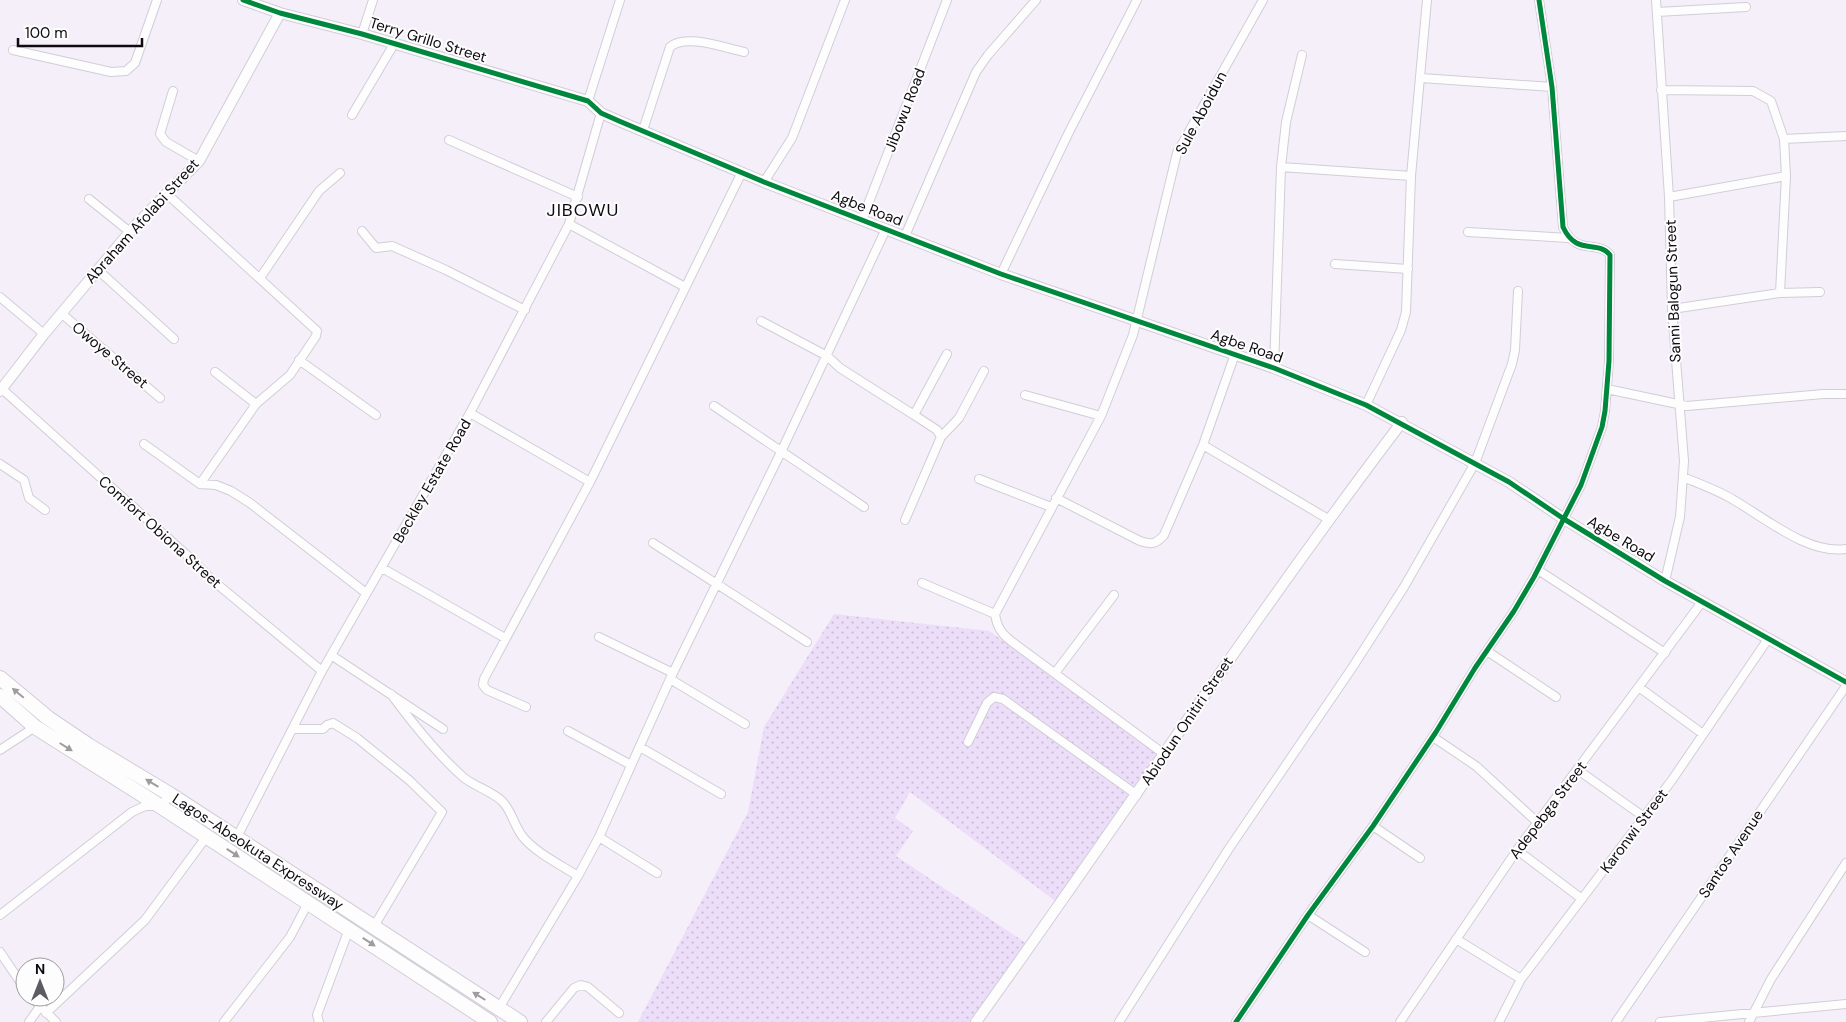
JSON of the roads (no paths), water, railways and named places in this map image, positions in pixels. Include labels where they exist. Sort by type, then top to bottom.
[{"type":"highway","name":"Lagos-Abeokuta Expressway","points":[[0,678],[48,718],[88,745],[172,795],[373,928],[520,1022]]},
{"type":"highway","name":"Lagos-Abeokuta Expressway","points":[[0,696],[35,727],[207,836],[490,1022]]},
{"type":"street","points":[[13,50],[111,72],[126,71],[135,63],[157,0]]},
{"type":"street","name":"Terry Grillo Street","points":[[243,0],[280,13],[362,34],[588,101],[601,114]]},
{"type":"street","points":[[362,34],[373,0]]},
{"type":"street","points":[[588,101],[620,0]]},
{"type":"street","points":[[764,182],[792,138],[846,0]]},
{"type":"street","name":"Jibowu Road","points":[[862,220],[947,0]]},
{"type":"street","points":[[905,236],[976,72],[988,55],[1036,0]]},
{"type":"street","points":[[1001,274],[1072,125],[1137,0]]},
{"type":"street","name":"Sule Aboidun","points":[[995,614],[1101,416],[1137,322],[1177,153],[1263,0]]},
{"type":"street","points":[[1366,405],[1404,321],[1411,176],[1428,0]]},
{"type":"street","points":[[1236,1022],[1308,915],[1373,826],[1514,611],[1538,570],[1581,485],[1602,427],[1610,342],[1610,255],[1603,250],[1575,244],[1568,238],[1564,227],[1552,87],[1539,0]]},
{"type":"street","name":"Sanni Balogun Street","points":[[1656,0],[1669,198],[1672,308],[1678,405],[1684,461],[1680,517],[1665,581]]},
{"type":"street","points":[[1657,12],[1746,7]]},
{"type":"street","name":"Abraham Afolabi Street","points":[[1,390],[61,313],[130,232],[166,192],[199,161],[280,13]]},
{"type":"street","points":[[642,130],[670,47],[675,43],[690,41],[744,52]]},
{"type":"street","points":[[352,115],[394,44]]},
{"type":"street","points":[[1274,368],[1281,167],[1286,122],[1302,56]]},
{"type":"street","points":[[1421,78],[1552,87]]},
{"type":"street","points":[[1662,90],[1753,91],[1771,101],[1784,139],[1786,176],[1780,293]]},
{"type":"street","points":[[173,91],[160,134],[166,142],[199,161]]},
{"type":"street","name":"Agbe Road","points":[[601,114],[764,182],[1001,274],[1235,354],[1366,405],[1402,422],[1509,482],[1564,519],[1665,581],[1846,682]]},
{"type":"street","name":"Beckley Estate Road","points":[[237,838],[322,671],[470,413],[569,224],[601,114]]},
{"type":"street","points":[[1784,139],[1846,136]]},
{"type":"street","points":[[449,140],[578,196]]},
{"type":"street","points":[[1281,167],[1411,176]]},
{"type":"street","points":[[526,707],[487,690],[483,685],[505,638],[529,598],[590,482],[742,172]]},
{"type":"street","points":[[260,278],[319,191],[340,173]]},
{"type":"street","points":[[1669,198],[1786,176]]},
{"type":"street","points":[[166,192],[317,331],[316,336],[290,375],[256,404],[200,484]]},
{"type":"street","points":[[89,199],[130,232]]},
{"type":"street","points":[[569,224],[685,287]]},
{"type":"street","points":[[499,1008],[599,838],[671,676],[781,452],[886,229]]},
{"type":"street","points":[[362,231],[376,248],[392,246],[446,270],[525,310]]},
{"type":"street","points":[[1468,232],[1568,238]]},
{"type":"street","points":[[1335,264],[1408,269]]},
{"type":"street","points":[[98,270],[174,339]]},
{"type":"street","points":[[1119,1022],[1228,850],[1362,652],[1446,517],[1475,463],[1512,364],[1515,350],[1518,291]]},
{"type":"street","points":[[1672,308],[1780,293],[1820,292]]},
{"type":"street","points":[[0,296],[44,334]]},
{"type":"street","name":"Owoye Street","points":[[61,313],[160,398]]},
{"type":"street","points":[[761,321],[827,356],[840,368],[937,430],[941,437]]},
{"type":"street","points":[[914,416],[947,354]]},
{"type":"street","points":[[1056,498],[1140,541],[1149,544],[1157,543],[1164,535],[1203,445],[1235,354]]},
{"type":"street","points":[[299,360],[376,415]]},
{"type":"street","points":[[905,520],[941,437],[959,418],[984,371]]},
{"type":"street","points":[[215,372],[256,404]]},
{"type":"street","points":[[1607,389],[1678,405],[1695,406],[1823,394],[1846,394]]},
{"type":"street","name":"Comfort Obiona Street","points":[[1,390],[211,579],[322,671]]},
{"type":"street","points":[[1025,395],[1101,416]]},
{"type":"street","points":[[714,406],[864,507]]},
{"type":"street","points":[[470,413],[590,482]]},
{"type":"street","name":"Abiodun Onitiri Street","points":[[976,1022],[1108,832],[1137,794],[1204,694],[1328,520],[1402,422]]},
{"type":"street","points":[[144,444],[200,484],[216,485],[240,496],[366,593]]},
{"type":"street","points":[[1203,445],[1328,520]]},
{"type":"street","points":[[0,464],[24,480],[29,498],[45,510]]},
{"type":"street","points":[[1683,477],[1730,498],[1798,538],[1820,548],[1846,549]]},
{"type":"street","points":[[979,479],[1051,507]]},
{"type":"street","points":[[653,543],[807,642]]},
{"type":"street","points":[[382,568],[505,638]]},
{"type":"street","points":[[1538,570],[1666,653]]},
{"type":"street","points":[[922,583],[995,614],[996,625],[1001,633],[1164,754]]},
{"type":"street","points":[[1056,674],[1114,595]]},
{"type":"street","name":"Adepebga Street","points":[[1400,1022],[1537,822],[1640,688],[1702,602]]},
{"type":"street","points":[[600,636],[671,676],[745,724]]},
{"type":"street","name":"Karonwi Street","points":[[1499,1022],[1521,979],[1644,817],[1768,639]]},
{"type":"street","points":[[1487,651],[1556,697]]},
{"type":"street","points":[[331,655],[443,729]]},
{"type":"street","name":"Santos Avenue","points":[[1616,1022],[1846,686]]},
{"type":"street","points":[[1640,688],[1703,734]]},
{"type":"street","points":[[391,694],[422,736],[465,778],[480,788],[487,789],[502,801],[512,814],[518,830],[530,844],[578,876]]},
{"type":"street","points":[[968,742],[987,703],[994,697],[1003,699],[1137,794]]},
{"type":"street","points":[[293,729],[322,729],[327,724],[333,723],[346,730],[409,780],[442,812],[373,928]]},
{"type":"street","points":[[0,750],[35,727]]},
{"type":"street","points":[[568,731],[631,765]]},
{"type":"street","points":[[1433,737],[1476,766],[1537,822]]},
{"type":"street","points":[[640,747],[721,794]]},
{"type":"street","points":[[1578,770],[1644,817]]},
{"type":"street","points":[[0,915],[132,812],[145,806],[160,806],[172,795]]},
{"type":"street","points":[[1373,826],[1420,858]]},
{"type":"street","points":[[30,1022],[145,920],[207,836]]},
{"type":"street","points":[[599,838],[657,873]]},
{"type":"street","points":[[1517,850],[1582,899]]},
{"type":"street","points":[[1749,1022],[1756,1012],[1771,979],[1846,863]]},
{"type":"street","points":[[224,1022],[290,937],[308,903]]},
{"type":"street","points":[[1308,915],[1365,952]]},
{"type":"street","points":[[319,1022],[317,1015],[349,929]]},
{"type":"street","points":[[1456,940],[1521,979]]},
{"type":"street","points":[[0,952],[15,974]]},
{"type":"street","points":[[546,1022],[574,988],[581,985],[588,987],[619,1013]]},
{"type":"street","points":[[1660,1022],[1846,1004]]},
{"type":"street","points":[[39,1007],[56,1022]]},
{"type":"district","name":"JIBOWU","points":[[583,210]]}]
